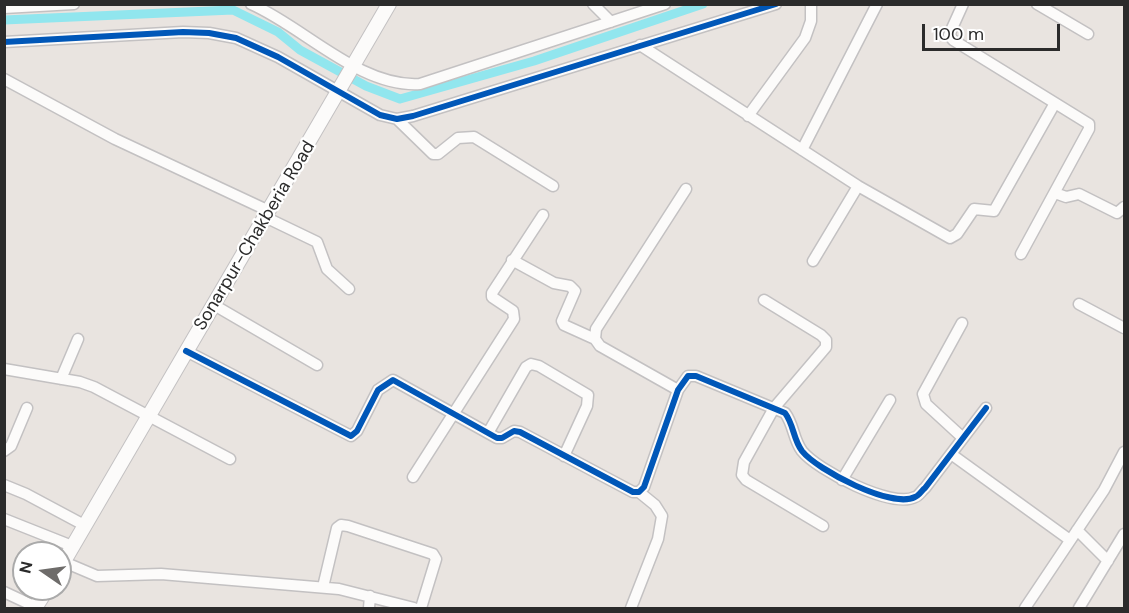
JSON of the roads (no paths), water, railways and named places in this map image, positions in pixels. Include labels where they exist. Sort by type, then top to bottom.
[{"type":"main road","points":[[354,68],[389,4]]},
{"type":"main road","name":"Sonarpur-Chakberia Road","points":[[72,546],[354,68]]},
{"type":"street","points":[[4,8],[74,4]]},
{"type":"street","points":[[251,4],[268,12],[354,68],[390,82],[420,84],[665,4]]},
{"type":"street","points":[[593,4],[611,22]]},
{"type":"street","points":[[4,42],[183,32],[209,33],[236,38],[308,73],[380,115],[397,119],[425,113],[776,4]]},
{"type":"street","points":[[748,116],[805,38],[811,21],[811,4]]},
{"type":"street","points":[[802,150],[878,4]]},
{"type":"street","points":[[963,4],[951,28],[950,35],[954,40],[1085,120],[1089,129],[1021,254]]},
{"type":"street","points":[[1037,4],[1088,34]]},
{"type":"street","points":[[640,45],[858,186],[946,236],[954,237],[974,209],[994,211],[1055,103]]},
{"type":"street","points":[[4,80],[267,214],[317,242],[327,269],[349,289]]},
{"type":"street","points":[[397,119],[433,154],[438,154],[458,138],[474,137],[553,186]]},
{"type":"street","points":[[813,261],[858,186]]},
{"type":"street","points":[[595,339],[597,329],[686,189]]},
{"type":"street","points":[[1055,193],[1066,197],[1079,194],[1116,213],[1125,207]]},
{"type":"street","points":[[413,477],[514,319],[513,311],[492,297],[492,293],[543,215]]},
{"type":"street","points":[[512,260],[554,283],[570,286],[575,291],[562,321],[564,325],[595,339],[600,346],[678,390]]},
{"type":"street","points":[[764,300],[821,334],[826,340],[823,352],[774,408],[744,462],[742,475],[746,480],[822,526]]},
{"type":"street","points":[[1079,303],[1125,328]]},
{"type":"street","points":[[214,305],[317,365]]},
{"type":"street","points":[[962,323],[923,394],[926,404],[963,438]]},
{"type":"street","points":[[61,379],[78,339]]},
{"type":"street","points":[[186,351],[351,436],[357,431],[378,390],[393,380],[488,434],[502,438],[514,431],[520,432],[633,492],[639,492],[655,505],[662,516],[658,539],[631,609]]},
{"type":"street","points":[[488,434],[526,367],[531,364],[538,366],[588,395],[587,406],[564,456]]},
{"type":"street","points":[[4,369],[94,387],[230,459]]},
{"type":"street","points":[[639,492],[644,487],[678,390],[688,376],[696,376],[785,413],[792,422],[795,439],[802,452],[813,462],[843,480],[904,499],[915,498],[986,408]]},
{"type":"street","points":[[843,480],[890,400]]},
{"type":"street","points":[[4,451],[11,446],[27,408]]},
{"type":"street","points":[[1025,609],[1104,490],[1125,452]]},
{"type":"street","points":[[951,454],[1070,540]]},
{"type":"street","points":[[4,485],[84,525]]},
{"type":"street","points":[[4,519],[59,541]]},
{"type":"street","points":[[323,587],[337,528],[341,525],[348,526],[433,554],[436,559],[421,609]]},
{"type":"street","points":[[1077,530],[1108,561]]},
{"type":"street","points":[[1082,608],[1125,534]]},
{"type":"street","points":[[72,568],[97,576],[161,574],[323,587],[370,596],[414,609]]},
{"type":"street","points":[[4,592],[35,608]]},
{"type":"street","points":[[369,609],[370,596]]},
{"type":"waterway","points":[[4,20],[233,10],[278,32],[300,50],[366,86],[400,99],[534,61],[703,4]]}]
